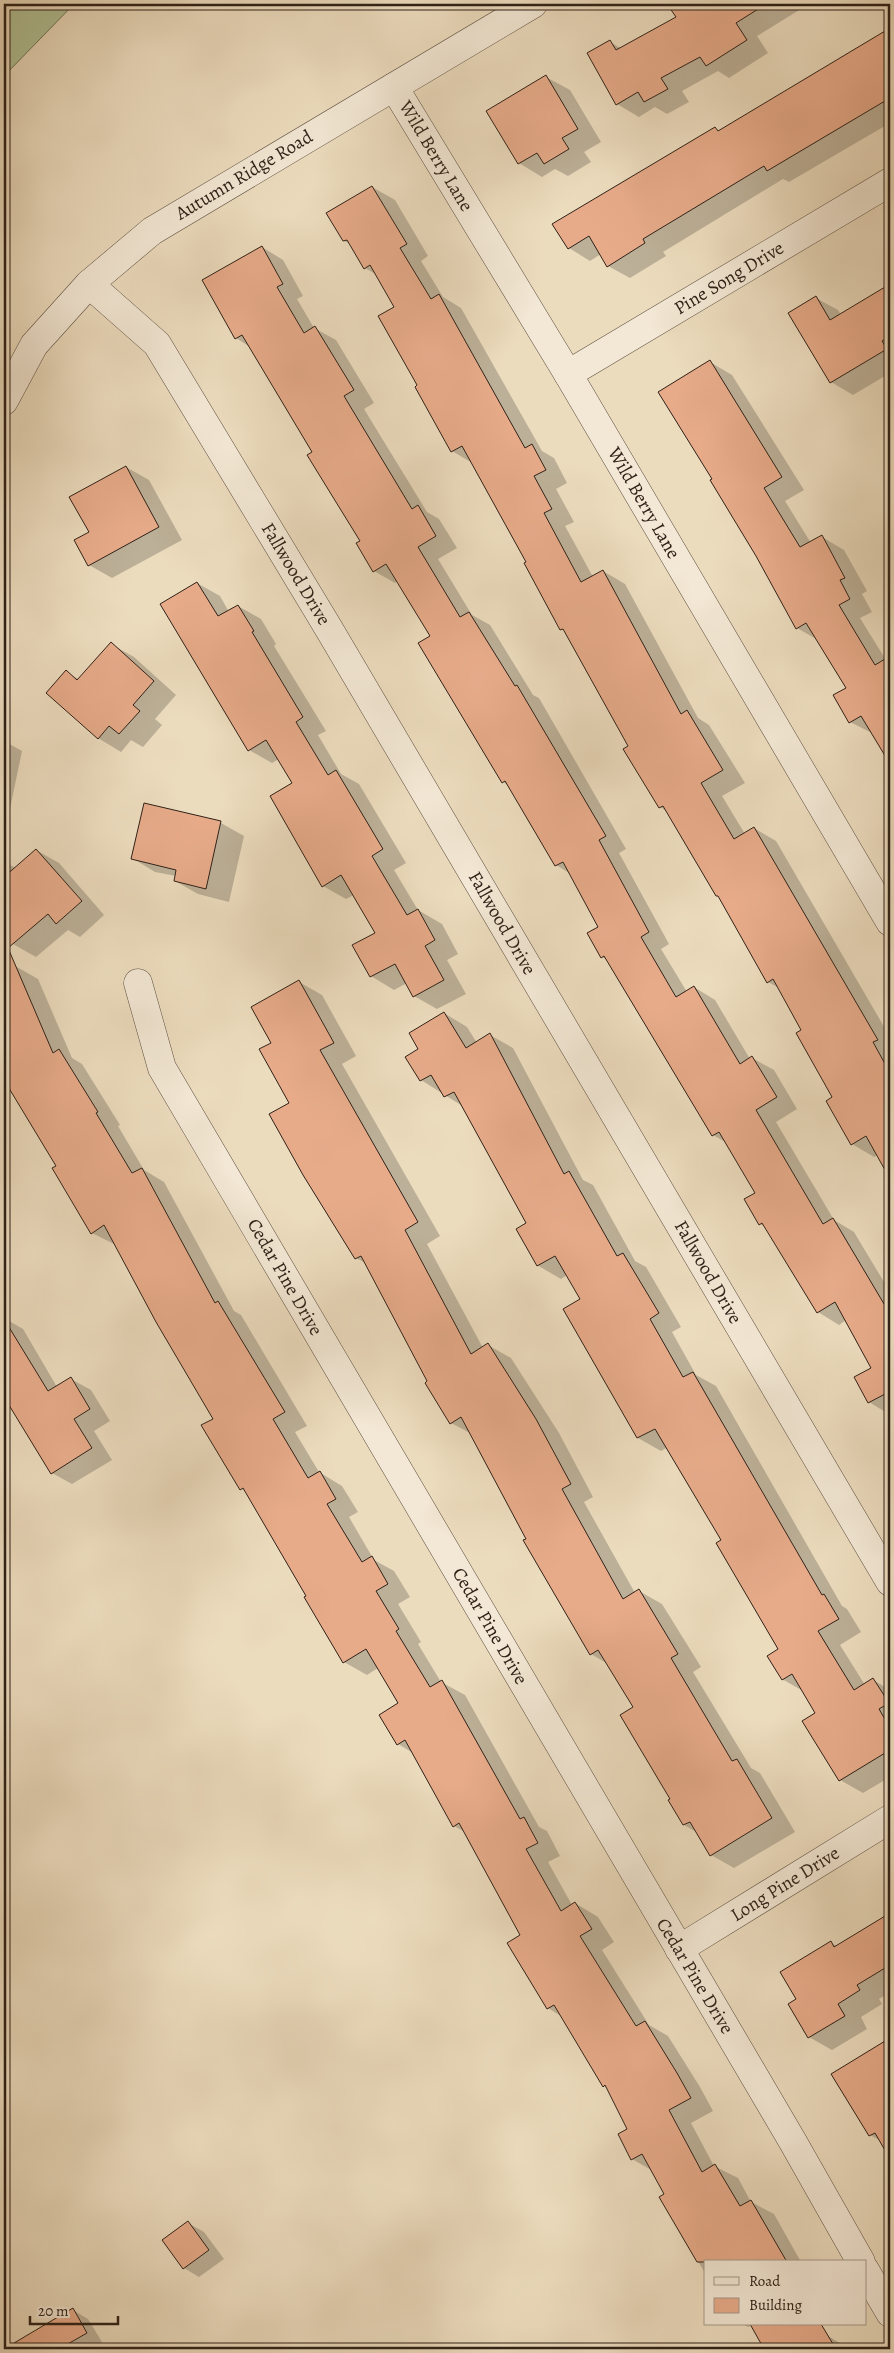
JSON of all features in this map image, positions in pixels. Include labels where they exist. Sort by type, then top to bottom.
[{"type":"street","name":"Autumn Ridge Road","points":[[4,401],[34,346],[89,284],[152,231],[533,4]]},
{"type":"street","name":"Wild Berry Lane","points":[[394,87],[568,374],[890,922]]},
{"type":"street","name":"Pine Song Drive","points":[[568,374],[890,182]]},
{"type":"street","name":"Fallwood Drive","points":[[89,284],[157,344],[334,637],[890,1582]]},
{"type":"street","name":"Cedar Pine Drive","points":[[138,983],[162,1068],[793,2142],[860,2260]]},
{"type":"street","name":"Long Pine Drive","points":[[679,1949],[890,1819]]},
{"type":"street","points":[[866,2272],[890,2313]]},
{"type":"green space","points":[[4,4],[74,4],[4,76]]},
{"type":"building","points":[[667,4],[766,4],[736,23],[747,40],[706,66],[700,57],[661,78],[668,89],[644,102],[638,92],[616,105],[587,53],[610,40],[616,50],[676,17]]},
{"type":"building","points":[[890,28],[890,98],[767,171],[764,166],[643,239],[645,243],[607,267],[589,236],[568,249],[552,224],[715,127],[718,131]]},
{"type":"building","points":[[546,75],[578,129],[562,138],[569,149],[544,164],[537,153],[518,164],[486,111]]},
{"type":"building","points":[[372,186],[407,244],[400,248],[431,299],[439,294],[525,448],[532,444],[546,470],[534,476],[552,509],[544,513],[581,582],[603,570],[681,714],[687,710],[723,770],[701,783],[734,839],[754,827],[878,1040],[873,1042],[890,1073],[890,1179],[866,1136],[851,1145],[826,1101],[832,1097],[796,1033],[801,1030],[773,979],[767,983],[718,896],[716,896],[663,806],[659,808],[623,749],[628,746],[563,629],[560,630],[524,563],[526,562],[462,446],[451,452],[415,387],[417,385],[378,316],[394,307],[370,265],[364,269],[347,240],[343,241],[326,213]]},
{"type":"building","points":[[262,246],[283,284],[277,287],[304,333],[315,326],[354,390],[344,396],[412,509],[418,505],[436,536],[418,547],[460,617],[469,612],[515,686],[517,685],[606,836],[599,840],[649,932],[641,937],[676,997],[694,986],[740,1064],[752,1056],[777,1097],[756,1110],[823,1224],[833,1218],[890,1314],[890,1404],[885,1394],[868,1403],[854,1377],[871,1368],[835,1302],[817,1313],[762,1223],[759,1225],[744,1199],[755,1193],[719,1132],[712,1136],[604,956],[601,958],[587,933],[598,927],[563,862],[555,866],[505,781],[502,783],[418,643],[430,636],[386,564],[373,572],[356,543],[360,541],[307,455],[312,452],[242,335],[235,339],[202,280]]},
{"type":"building","points":[[890,284],[890,336],[882,341],[887,349],[830,383],[788,313],[816,296],[830,320]]},
{"type":"building","points":[[710,360],[782,477],[764,488],[800,547],[822,535],[845,578],[840,580],[850,599],[839,605],[875,665],[890,656],[890,764],[861,716],[849,723],[833,695],[846,688],[806,623],[796,629],[756,556],[710,480],[712,479],[658,392]]},
{"type":"building","points":[[126,466],[159,527],[88,566],[74,540],[89,532],[69,497]]},
{"type":"building","points":[[197,582],[218,616],[238,605],[303,717],[296,722],[328,775],[336,770],[383,849],[372,856],[407,915],[418,909],[435,940],[425,946],[444,980],[413,997],[395,964],[370,977],[352,945],[375,933],[341,875],[322,887],[270,796],[292,783],[266,740],[248,751],[160,604]]},
{"type":"building","points":[[111,642],[154,681],[133,705],[140,711],[119,734],[109,726],[98,739],[46,693],[66,670],[77,680]]},
{"type":"building","points":[[144,803],[221,821],[206,889],[174,881],[176,870],[131,859]]},
{"type":"building","points":[[36,849],[82,901],[56,924],[48,914],[8,948],[53,1053],[59,1049],[98,1112],[96,1113],[132,1173],[142,1168],[215,1303],[218,1301],[285,1412],[273,1419],[308,1478],[320,1471],[336,1499],[327,1504],[362,1562],[372,1556],[388,1584],[376,1591],[399,1629],[396,1631],[430,1687],[442,1680],[520,1819],[524,1817],[538,1843],[526,1849],[561,1911],[575,1902],[592,1929],[580,1936],[636,2026],[645,2021],[677,2073],[691,2098],[669,2110],[702,2172],[715,2164],[740,2206],[751,2200],[786,2260],[704,2260],[704,2262],[697,2262],[659,2197],[664,2194],[642,2154],[631,2160],[618,2134],[627,2129],[605,2085],[603,2087],[554,2005],[547,2009],[507,1943],[520,1935],[459,1823],[453,1827],[405,1740],[397,1745],[379,1715],[398,1703],[366,1649],[343,1663],[243,1488],[240,1490],[201,1425],[213,1419],[156,1322],[104,1225],[91,1234],[52,1168],[56,1166],[4,1080],[4,877]]},
{"type":"building","points":[[299,980],[334,1043],[320,1050],[418,1222],[405,1230],[471,1354],[488,1343],[536,1419],[571,1484],[562,1489],[623,1599],[639,1589],[678,1654],[671,1658],[732,1761],[737,1759],[772,1818],[710,1856],[690,1822],[683,1825],[668,1800],[670,1799],[620,1715],[633,1707],[598,1650],[590,1655],[523,1540],[526,1539],[461,1417],[450,1424],[425,1383],[427,1381],[361,1256],[355,1259],[303,1175],[269,1114],[289,1103],[259,1049],[271,1043],[251,1007]]},
{"type":"building","points":[[444,1012],[466,1048],[490,1033],[564,1174],[569,1171],[617,1256],[623,1253],[659,1313],[650,1319],[683,1377],[693,1372],[822,1595],[824,1594],[839,1619],[818,1631],[854,1690],[873,1678],[889,1703],[879,1709],[890,1728],[890,1750],[839,1781],[802,1721],[815,1713],[792,1674],[782,1680],[767,1656],[778,1649],[716,1543],[721,1540],[655,1429],[637,1438],[563,1309],[580,1299],[555,1256],[537,1266],[516,1229],[526,1223],[454,1092],[444,1097],[431,1075],[420,1081],[405,1057],[418,1049],[409,1033]]},
{"type":"building","points":[[4,1319],[48,1391],[71,1377],[90,1409],[74,1419],[92,1448],[51,1474],[4,1397]]},
{"type":"building","points":[[890,1913],[890,1965],[857,1985],[860,1990],[838,2004],[845,2016],[808,2038],[788,2004],[796,1999],[780,1972],[831,1941],[834,1947]]},
{"type":"building","points":[[890,2038],[890,2159],[875,2133],[869,2136],[831,2074]]},
{"type":"building","points":[[188,2221],[209,2250],[183,2269],[162,2240]]},
{"type":"building","points":[[73,2308],[87,2333],[59,2349],[4,2349]]},
{"type":"building","points":[[751,2326],[822,2326],[836,2349],[764,2349]]}]
